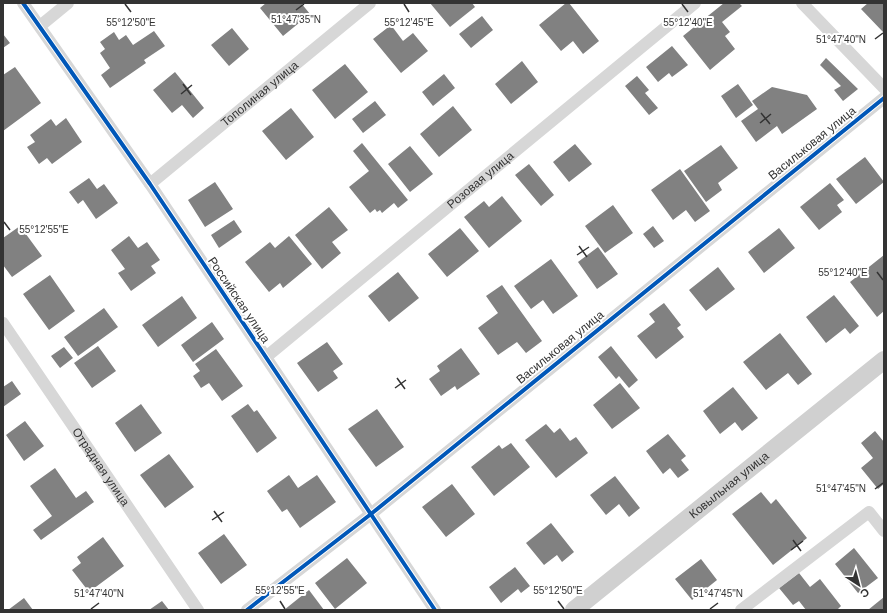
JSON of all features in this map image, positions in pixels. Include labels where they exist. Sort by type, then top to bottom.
[{"type":"street","name":"Российская улица","points":[[23,3],[150,184],[435,610]]},
{"type":"street","points":[[40,26],[68,3]]},
{"type":"street","name":"Тополиная улица","points":[[150,184],[370,3]]},
{"type":"street","name":"Розовая улица","points":[[266,357],[695,3]]},
{"type":"street","points":[[802,3],[884,88]]},
{"type":"street","name":"Васильковая улица","points":[[247,610],[371,514],[884,98]]},
{"type":"street","name":"Отрадная улица","points":[[3,323],[198,610]]},
{"type":"street","name":"Ковыльная улица","points":[[574,610],[884,360]]},
{"type":"street","points":[[741,610],[869,512],[884,531]]},
{"type":"building","points":[[266,3],[301,3],[310,14],[283,36],[260,8]]},
{"type":"building","points":[[430,3],[472,3],[475,7],[450,27]]},
{"type":"building","points":[[566,3],[569,3],[599,41],[583,54],[573,41],[561,51],[539,25]]},
{"type":"building","points":[[724,3],[739,3],[742,6],[722,22],[730,32],[725,36],[735,49],[710,70],[683,36]]},
{"type":"building","points":[[868,3],[884,3],[884,33],[861,9]]},
{"type":"building","points":[[482,16],[493,30],[471,48],[459,34]]},
{"type":"building","points":[[391,25],[403,41],[413,33],[428,51],[401,73],[373,39]]},
{"type":"building","points":[[232,28],[249,49],[229,66],[211,45]]},
{"type":"building","points":[[154,31],[165,46],[144,60],[146,63],[110,88],[101,75],[110,68],[100,53],[105,49],[100,42],[114,32],[119,40],[126,35],[133,45]]},
{"type":"building","points":[[3,34],[10,43],[3,48]]},
{"type":"building","points":[[672,46],[688,65],[672,77],[669,73],[658,82],[646,67]]},
{"type":"building","points":[[826,58],[858,89],[843,101],[834,90],[841,86],[820,65]]},
{"type":"building","points":[[522,61],[538,82],[511,104],[495,84]]},
{"type":"building","points":[[345,64],[368,92],[335,119],[312,90]]},
{"type":"building","points":[[15,67],[41,103],[3,131],[3,75]]},
{"type":"building","points":[[175,72],[204,108],[193,118],[182,105],[172,113],[153,90]]},
{"type":"building","points":[[444,74],[455,88],[433,106],[422,92]]},
{"type":"building","points":[[637,76],[649,90],[645,93],[658,108],[649,115],[625,86]]},
{"type":"building","points":[[738,84],[753,105],[736,118],[721,96]]},
{"type":"building","points":[[772,87],[807,95],[817,109],[782,134],[777,126],[756,142],[741,121],[758,109],[752,101]]},
{"type":"building","points":[[375,101],[386,115],[363,133],[352,119]]},
{"type":"building","points":[[453,106],[472,130],[439,157],[420,134]]},
{"type":"building","points":[[291,108],[314,137],[286,160],[262,131]]},
{"type":"building","points":[[66,118],[82,142],[52,164],[47,158],[39,164],[27,147],[35,142],[30,135],[51,119],[56,126]]},
{"type":"building","points":[[362,143],[408,200],[398,208],[394,203],[382,213],[380,210],[377,212],[375,209],[370,213],[349,187],[369,171],[353,151]]},
{"type":"building","points":[[575,144],[592,164],[569,182],[553,162]]},
{"type":"building","points":[[721,145],[738,168],[718,183],[722,190],[706,202],[684,171]]},
{"type":"building","points":[[410,146],[433,174],[410,192],[388,164]]},
{"type":"building","points":[[865,157],[884,182],[856,204],[836,179]]},
{"type":"building","points":[[529,164],[554,195],[541,206],[515,175]]},
{"type":"building","points":[[680,169],[710,211],[695,222],[686,210],[673,220],[651,190]]},
{"type":"building","points":[[89,178],[97,189],[104,184],[118,203],[96,219],[83,200],[78,204],[69,192]]},
{"type":"building","points":[[215,182],[233,209],[205,227],[188,200]]},
{"type":"building","points":[[830,183],[844,200],[837,205],[842,212],[819,230],[800,207]]},
{"type":"building","points":[[502,196],[522,221],[489,248],[464,217],[484,201],[489,207]]},
{"type":"building","points":[[613,205],[633,233],[605,253],[585,226]]},
{"type":"building","points":[[329,207],[348,230],[332,242],[341,253],[322,269],[295,235]]},
{"type":"building","points":[[234,220],[242,232],[219,248],[211,235]]},
{"type":"building","points":[[20,226],[42,256],[12,277],[3,265],[3,238]]},
{"type":"building","points":[[653,226],[664,241],[654,248],[643,234]]},
{"type":"building","points":[[460,228],[479,251],[447,277],[428,254]]},
{"type":"building","points":[[779,228],[795,248],[764,273],[748,252]]},
{"type":"building","points":[[129,236],[138,248],[147,242],[160,260],[151,266],[156,273],[131,291],[118,273],[125,269],[111,250]]},
{"type":"building","points":[[289,236],[312,264],[283,288],[280,283],[269,292],[245,262],[270,242],[275,248]]},
{"type":"building","points":[[598,247],[618,274],[597,289],[578,262]]},
{"type":"building","points":[[884,255],[884,311],[877,317],[850,282]]},
{"type":"building","points":[[551,259],[578,296],[553,314],[543,300],[531,309],[514,286]]},
{"type":"building","points":[[718,267],[735,289],[706,311],[689,290]]},
{"type":"building","points":[[398,272],[419,298],[389,322],[368,296]]},
{"type":"building","points":[[50,275],[75,311],[49,330],[23,294]]},
{"type":"building","points":[[502,285],[542,341],[526,353],[517,342],[498,355],[478,328],[498,313],[486,296]]},
{"type":"building","points":[[834,295],[859,326],[850,334],[845,328],[826,343],[806,317]]},
{"type":"building","points":[[182,296],[197,318],[158,347],[142,325]]},
{"type":"building","points":[[664,303],[681,325],[677,328],[684,337],[656,359],[637,336],[655,322],[649,314]]},
{"type":"building","points":[[104,308],[118,327],[78,356],[64,337]]},
{"type":"building","points":[[212,322],[224,339],[193,362],[181,345]]},
{"type":"building","points":[[780,333],[812,374],[798,385],[788,373],[766,390],[743,362]]},
{"type":"building","points":[[327,342],[343,364],[333,371],[338,378],[318,392],[297,363]]},
{"type":"building","points":[[98,346],[116,371],[92,388],[74,363]]},
{"type":"building","points":[[611,346],[638,380],[629,388],[619,376],[616,379],[598,357]]},
{"type":"building","points":[[64,347],[73,358],[60,368],[51,356]]},
{"type":"building","points":[[461,348],[480,374],[457,390],[455,386],[441,396],[429,379],[440,371],[437,366]]},
{"type":"building","points":[[216,349],[243,386],[222,401],[209,383],[201,388],[193,376],[200,371],[195,364]]},
{"type":"building","points":[[12,381],[21,394],[3,407],[3,387]]},
{"type":"building","points":[[620,383],[640,408],[612,429],[593,405]]},
{"type":"building","points":[[733,387],[758,418],[742,431],[735,422],[720,434],[703,411]]},
{"type":"building","points":[[141,404],[162,433],[135,452],[115,423]]},
{"type":"building","points":[[248,404],[254,412],[257,410],[277,438],[257,453],[231,416]]},
{"type":"building","points":[[377,409],[404,447],[376,467],[348,429]]},
{"type":"building","points":[[25,421],[44,446],[24,461],[6,435]]},
{"type":"building","points":[[546,424],[554,433],[560,428],[570,441],[576,437],[588,453],[556,478],[525,440]]},
{"type":"building","points":[[875,431],[884,442],[884,484],[878,489],[861,468],[873,458],[861,443]]},
{"type":"building","points":[[668,434],[686,456],[681,460],[689,470],[678,478],[670,468],[663,474],[646,451]]},
{"type":"building","points":[[511,443],[530,467],[494,496],[471,467],[499,445],[502,449]]},
{"type":"building","points":[[169,454],[194,487],[165,508],[140,475]]},
{"type":"building","points":[[55,468],[76,498],[86,491],[94,502],[41,540],[33,530],[52,516],[30,486]]},
{"type":"building","points":[[289,475],[298,488],[317,475],[336,502],[300,528],[287,509],[282,512],[267,491]]},
{"type":"building","points":[[615,476],[640,508],[629,517],[619,504],[606,515],[590,495]]},
{"type":"building","points":[[452,484],[475,514],[446,537],[422,507]]},
{"type":"building","points":[[761,492],[771,504],[776,499],[807,538],[773,565],[732,514]]},
{"type":"building","points":[[551,523],[574,552],[562,562],[557,555],[544,565],[526,543]]},
{"type":"building","points":[[224,534],[247,565],[221,584],[198,553]]},
{"type":"building","points":[[103,537],[124,566],[89,592],[72,570],[81,563],[77,557]]},
{"type":"building","points":[[854,548],[878,578],[858,593],[835,564]]},
{"type":"building","points":[[347,558],[367,583],[335,609],[315,583]]},
{"type":"building","points":[[701,559],[717,580],[692,600],[675,579]]},
{"type":"building","points":[[515,567],[530,586],[521,593],[518,589],[501,603],[489,587]]},
{"type":"building","points":[[799,573],[810,587],[820,579],[841,606],[837,610],[806,610],[799,601],[793,605],[779,588]]},
{"type":"building","points":[[309,590],[324,610],[284,610]]},
{"type":"building","points":[[884,597],[884,610],[868,610]]},
{"type":"building","points":[[24,598],[33,610],[8,610]]},
{"type":"building","points":[[162,601],[169,610],[149,610]]},
{"type":"cycle path","points":[[23,3],[150,184],[435,610]]},
{"type":"cycle path","points":[[247,610],[371,514],[884,98]]}]
